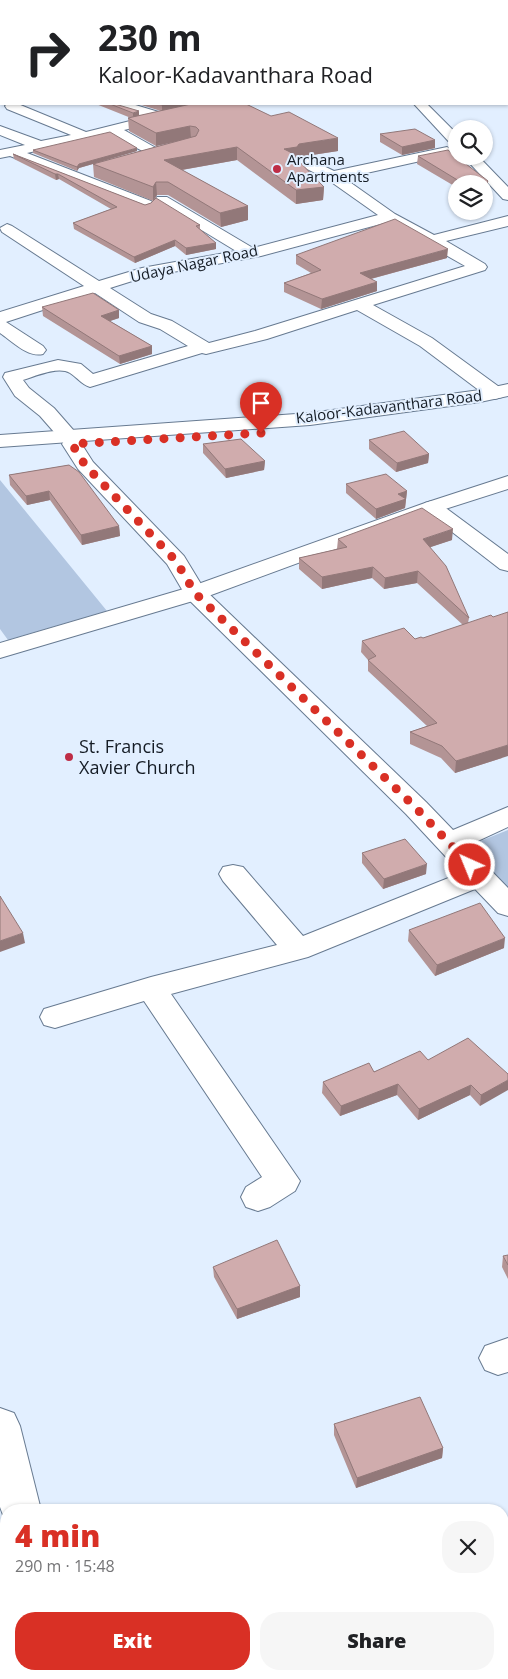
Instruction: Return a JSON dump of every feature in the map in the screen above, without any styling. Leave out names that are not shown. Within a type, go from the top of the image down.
[{"type":"street","points":[[122,105],[160,116]]},
{"type":"street","points":[[6,153],[85,136],[209,105]]},
{"type":"street","points":[[421,105],[448,141]]},
{"type":"street","points":[[12,106],[85,136]]},
{"type":"street","points":[[112,129],[154,153]]},
{"type":"street","points":[[0,130],[40,146]]},
{"type":"street","points":[[137,158],[190,144]]},
{"type":"street","points":[[332,176],[448,147]]},
{"type":"street","points":[[6,153],[146,204]]},
{"type":"street","points":[[7,230],[145,318],[166,325],[206,349],[360,306],[479,268],[390,217],[332,176],[304,162]]},
{"type":"street","points":[[479,165],[508,195]]},
{"type":"street","points":[[162,200],[251,252]]},
{"type":"street","name":"Udaya Nagar Road","points":[[0,318],[142,273],[251,252],[390,217]]},
{"type":"street","points":[[432,240],[508,221]]},
{"type":"street","points":[[360,306],[426,342],[504,395]]},
{"type":"street","points":[[0,325],[37,350]]},
{"type":"street","points":[[204,347],[90,381],[74,368],[58,365],[12,377],[22,392],[47,412],[70,440],[85,465],[176,561],[195,593],[416,808],[508,906]]},
{"type":"street","name":"Kaloor-Kadavanthara Road","points":[[0,441],[280,432],[360,423],[504,395]]},
{"type":"street","name":"Kaloor-Kadavanthara Road","points":[[0,449],[70,440]]},
{"type":"street","points":[[0,651],[195,593],[432,507],[508,482]]},
{"type":"street","points":[[432,507],[508,564]]},
{"type":"street","points":[[449,843],[508,816]]},
{"type":"street","points":[[233,874],[298,950]]},
{"type":"street","points":[[55,1017],[151,988],[298,950],[480,876]]},
{"type":"street","points":[[151,988],[283,1181],[258,1197]]},
{"type":"street","points":[[0,1426],[20,1504]]},
{"type":"shaded area","points":[[0,480],[107,611],[8,640],[0,629]]},
{"type":"shaded area","points":[[508,830],[508,895],[463,848]]},
{"type":"building","points":[[113,105],[139,111],[133,113]]},
{"type":"building","points":[[186,105],[248,105],[271,116],[289,112],[338,138],[299,144],[297,147],[284,149],[290,152],[324,187],[296,190],[237,147],[164,160],[248,206],[220,213],[168,182],[156,182],[153,187],[93,164],[196,136],[199,130],[196,127],[190,126],[156,133],[128,118]]},
{"type":"building","points":[[415,129],[435,140],[402,147],[380,134]]},
{"type":"building","points":[[110,132],[137,148],[79,164],[77,167],[33,150]]},
{"type":"building","points":[[448,150],[448,165],[467,165],[480,175],[449,175],[418,156]]},
{"type":"building","points":[[13,154],[145,205],[151,203],[156,198],[200,225],[196,226],[216,243],[186,248],[175,240],[134,257],[73,223],[117,207],[58,174]]},
{"type":"building","points":[[395,219],[448,249],[360,273],[377,282],[322,299],[284,283],[321,270],[296,255]]},
{"type":"building","points":[[93,293],[119,310],[101,316],[152,346],[119,356],[42,307]]},
{"type":"building","points":[[404,431],[429,454],[397,463],[369,440]]},
{"type":"building","points":[[241,439],[265,461],[225,469],[203,444]]},
{"type":"building","points":[[69,465],[79,472],[119,526],[81,535],[49,491],[26,496],[9,475]]},
{"type":"building","points":[[386,474],[407,491],[398,494],[406,499],[376,509],[346,484]]},
{"type":"building","points":[[422,508],[453,529],[423,539],[446,566],[469,618],[418,571],[385,578],[373,567],[322,577],[299,558],[347,547],[338,539]]},
{"type":"building","points":[[508,612],[508,745],[456,761],[442,746],[410,732],[437,723],[368,660],[376,656],[362,641],[404,628],[415,639],[423,638],[491,615],[493,617]]},
{"type":"building","points":[[405,839],[427,864],[384,879],[362,853]]},
{"type":"building","points":[[0,896],[23,933],[0,941]]},
{"type":"building","points":[[480,903],[505,938],[437,965],[409,930]]},
{"type":"building","points":[[468,1038],[508,1074],[508,1080],[481,1095],[471,1085],[419,1109],[398,1084],[341,1106],[323,1082],[369,1063],[374,1072],[420,1051],[428,1060]]},
{"type":"building","points":[[277,1240],[300,1286],[237,1309],[213,1267]]},
{"type":"building","points":[[508,1255],[508,1265],[503,1256]]},
{"type":"building","points":[[420,1397],[443,1448],[357,1478],[334,1424]]},
{"type":"place","name":"Archana Apartments","points":[[277,169]]},
{"type":"place","name":"St. Francis Xavier Church","points":[[69,757]]},
{"type":"route","points":[[261,433],[72,444],[85,465],[176,561],[195,593],[416,808],[470,865]]}]
